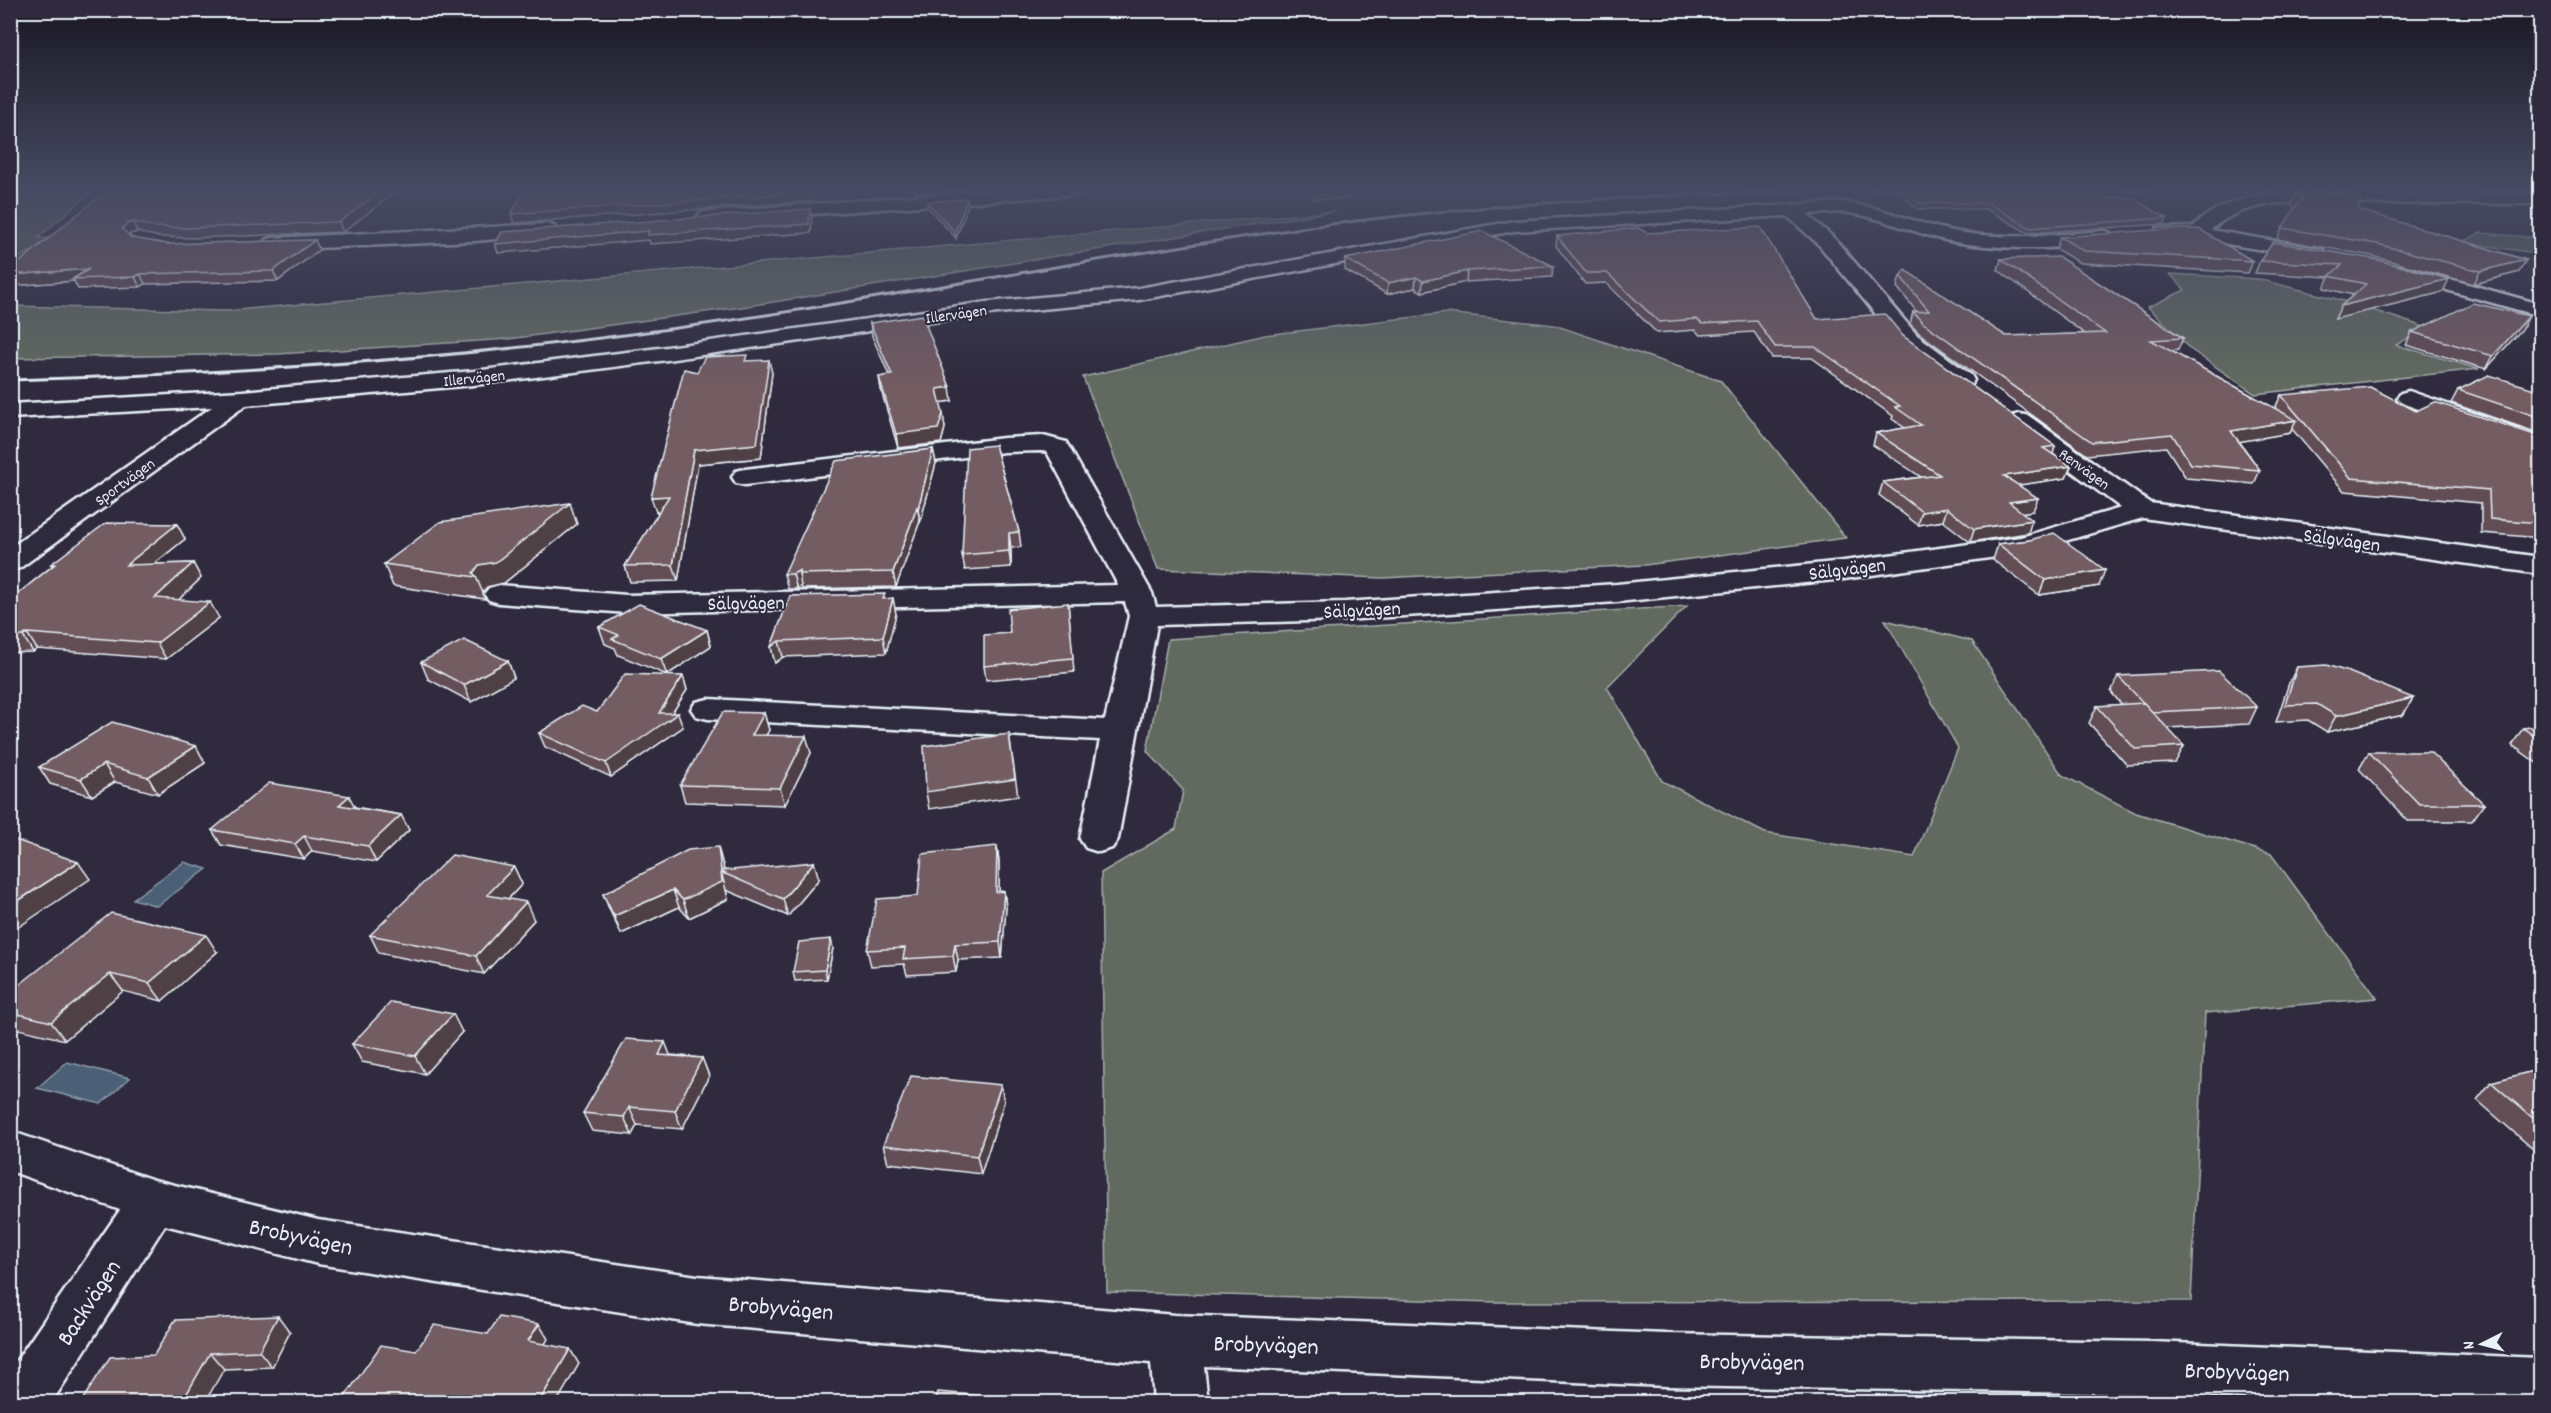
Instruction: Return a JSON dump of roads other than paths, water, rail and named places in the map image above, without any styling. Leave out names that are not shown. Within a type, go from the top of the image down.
[{"type":"street","name":"Illervägen","points":[[10,411],[237,400],[475,378],[727,346],[993,308],[1137,294],[1238,278],[1351,255]]},
{"type":"street","points":[[1838,255],[1909,340],[1984,394]]},
{"type":"street","points":[[2320,255],[2337,258]]},
{"type":"street","points":[[2382,267],[2541,310]]},
{"type":"street","points":[[2409,398],[2541,444]]},
{"type":"street","name":"Sportvägen","points":[[10,562],[237,400]]},
{"type":"street","name":"Renvägen","points":[[2002,408],[2142,510]]},
{"type":"street","points":[[745,477],[1004,445],[1043,443],[1057,447],[1140,604],[1100,839]]},
{"type":"street","name":"Sälgvägen","points":[[499,594],[627,604],[1140,604],[1345,611],[1570,596],[1844,570],[2024,545],[2142,510],[2541,566]]},
{"type":"street","points":[[708,710],[1119,732]]},
{"type":"street","name":"Brobyvägen","points":[[10,1151],[154,1201],[318,1242],[698,1300],[1175,1340],[1666,1360],[2152,1368],[2541,1384]]},
{"type":"street","name":"Backvägen","points":[[21,1402],[154,1201]]},
{"type":"street","points":[[1175,1340],[1181,1402]]},
{"type":"water","points":[[184,862],[207,869],[157,906],[133,899]]},
{"type":"water","points":[[67,1062],[130,1078],[101,1104],[37,1088]]},
{"type":"railway","points":[[10,380],[325,365],[561,343],[807,309],[1130,255]]}]
